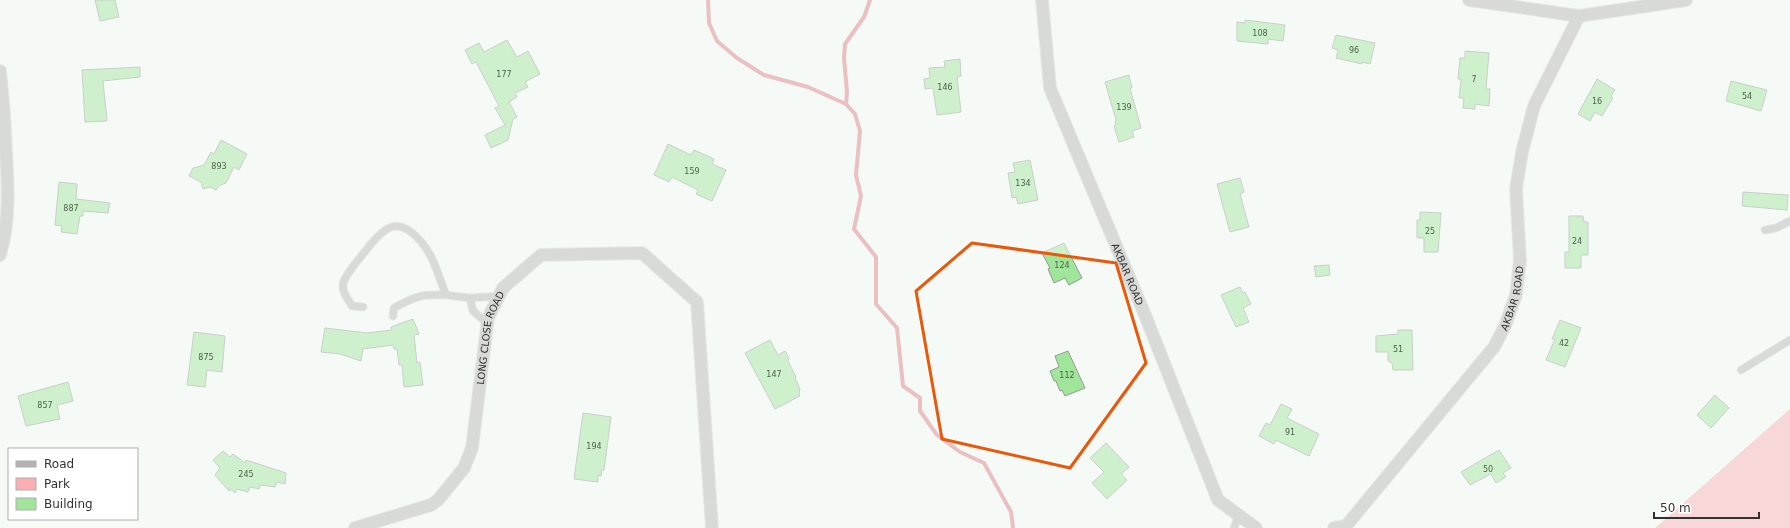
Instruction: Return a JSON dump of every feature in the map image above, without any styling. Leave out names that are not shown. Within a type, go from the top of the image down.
[{"type":"street","name":"AKBAR ROAD","points":[[1042,0],[1050,88],[1145,315],[1218,500],[1256,528]]},
{"type":"street","points":[[1468,0],[1579,16],[1686,0]]},
{"type":"street","name":"AKBAR ROAD","points":[[1334,528],[1346,526],[1494,347],[1506,326],[1516,295],[1520,260],[1516,189],[1522,152],[1534,106],[1579,16]]},
{"type":"street","points":[[0,71],[4,100],[9,188],[5,238],[0,255]]},
{"type":"street","name":"LONG CLOSE ROAD","points":[[355,528],[431,506],[438,500],[464,468],[472,448],[487,323],[503,288],[541,255],[642,253],[697,302],[712,528]]},
{"type":"lane","points":[[1765,230],[1776,228],[1790,221]]},
{"type":"lane","points":[[363,307],[352,306],[344,293],[343,282],[362,254],[379,234],[394,225],[404,226],[422,240],[429,252],[446,296]]},
{"type":"lane","points":[[393,316],[394,308],[413,297],[430,295],[470,298],[499,296]]},
{"type":"lane","points":[[470,298],[473,311],[487,323]]},
{"type":"lane","points":[[1741,370],[1790,340]]},
{"type":"lane","points":[[1234,528],[1239,516]]},
{"type":"highlighted area","points":[[972,243],[1116,263],[1146,363],[1070,468],[942,439],[916,291]]},
{"type":"green space","points":[[1790,409],[1790,528],[1655,528]]},
{"type":"building","points":[[95,0],[115,0],[119,17],[100,21]]},
{"type":"building","points":[[1245,20],[1285,25],[1283,41],[1268,39],[1268,44],[1237,41],[1237,22],[1245,23]]},
{"type":"building","points":[[1336,35],[1375,43],[1370,64],[1362,62],[1362,64],[1336,58],[1338,50],[1332,48]]},
{"type":"building","points":[[507,40],[517,57],[528,51],[540,74],[525,82],[528,87],[515,93],[517,97],[509,102],[517,117],[513,119],[508,140],[491,148],[485,135],[505,125],[495,108],[499,106],[476,62],[472,64],[465,50],[479,43],[484,52]]},
{"type":"building","points":[[1465,51],[1489,53],[1486,89],[1490,89],[1489,106],[1475,104],[1475,109],[1463,108],[1464,98],[1459,98],[1461,79],[1458,79],[1460,58],[1465,58]]},
{"type":"building","points":[[960,59],[961,76],[957,77],[961,112],[937,115],[933,88],[925,89],[924,79],[930,78],[929,68],[945,67],[944,61]]},
{"type":"building","points":[[140,67],[140,77],[103,81],[107,121],[85,122],[82,70]]},
{"type":"building","points":[[1129,75],[1132,88],[1130,88],[1141,128],[1132,131],[1134,137],[1119,142],[1114,126],[1116,125],[1116,120],[1105,82]]},
{"type":"building","points":[[1597,79],[1615,90],[1611,96],[1613,98],[1602,116],[1595,112],[1590,121],[1578,114]]},
{"type":"building","points":[[1731,81],[1767,90],[1761,111],[1726,101]]},
{"type":"building","points":[[221,140],[247,154],[239,170],[234,167],[226,183],[220,185],[216,190],[210,187],[203,189],[201,182],[189,176],[193,168],[204,165],[211,152],[214,154]]},
{"type":"building","points":[[668,144],[691,155],[694,150],[714,159],[712,164],[726,170],[712,201],[696,194],[698,190],[672,177],[669,182],[654,175]]},
{"type":"building","points":[[1030,160],[1038,200],[1018,204],[1016,197],[1012,198],[1008,173],[1015,172],[1013,163]]},
{"type":"building","points":[[1240,178],[1244,192],[1240,194],[1249,227],[1230,232],[1217,184]]},
{"type":"building","points":[[59,182],[77,184],[76,199],[110,203],[108,213],[83,211],[83,216],[80,216],[77,234],[61,232],[62,226],[55,225]]},
{"type":"building","points":[[1743,192],[1788,195],[1787,210],[1742,206]]},
{"type":"building","points":[[1420,212],[1441,213],[1438,252],[1424,252],[1424,238],[1417,238],[1417,220],[1420,220]]},
{"type":"building","points":[[1569,216],[1583,216],[1584,222],[1588,222],[1588,255],[1581,255],[1581,268],[1565,268],[1565,252],[1569,252]]},
{"type":"building","points":[[1064,243],[1082,278],[1069,285],[1065,278],[1054,283],[1048,269],[1050,268],[1042,253]]},
{"type":"building","points":[[1329,265],[1330,275],[1316,277],[1314,266]]},
{"type":"building","points":[[1240,287],[1243,293],[1245,292],[1251,304],[1243,308],[1249,322],[1236,327],[1221,295]]},
{"type":"building","points":[[413,319],[419,334],[414,335],[417,363],[420,362],[423,385],[404,387],[402,365],[399,365],[397,349],[394,349],[393,345],[363,349],[361,361],[340,354],[321,352],[325,328],[367,333],[392,330],[391,327]]},
{"type":"building","points":[[1560,320],[1581,328],[1565,367],[1546,360],[1555,339],[1552,339]]},
{"type":"building","points":[[1398,330],[1412,330],[1413,370],[1393,370],[1392,363],[1388,361],[1388,352],[1376,352],[1376,336],[1398,334]]},
{"type":"building","points":[[194,332],[225,336],[222,372],[207,370],[205,387],[187,385]]},
{"type":"building","points":[[770,340],[778,355],[785,351],[800,389],[800,396],[775,409],[745,353]]},
{"type":"building","points":[[1068,351],[1085,388],[1065,396],[1062,390],[1060,391],[1056,381],[1054,381],[1050,371],[1059,367],[1055,356]]},
{"type":"building","points":[[68,382],[73,401],[57,405],[60,419],[26,426],[18,396]]},
{"type":"building","points":[[1715,395],[1729,408],[1711,428],[1697,415]]},
{"type":"building","points":[[1281,404],[1292,409],[1287,418],[1319,434],[1309,456],[1276,440],[1274,444],[1259,436],[1266,423],[1270,425]]},
{"type":"building","points":[[583,413],[611,417],[604,470],[602,470],[601,476],[598,475],[598,482],[574,479]]},
{"type":"building","points":[[1106,443],[1129,467],[1121,474],[1127,480],[1107,499],[1092,483],[1104,472],[1090,458]]},
{"type":"building","points":[[1499,450],[1511,468],[1503,473],[1506,477],[1496,483],[1491,474],[1470,485],[1461,472]]},
{"type":"building","points":[[223,451],[230,457],[233,454],[245,463],[246,460],[286,473],[285,484],[277,482],[275,487],[260,485],[259,489],[250,487],[248,492],[237,489],[235,493],[230,489],[229,491],[215,475],[220,468],[213,460]]},
{"type":"waterway","points":[[708,0],[709,23],[717,41],[737,58],[764,75],[808,87],[846,104],[855,114],[860,131],[856,175],[861,196],[854,229],[876,257],[876,304],[897,328],[903,386],[920,398],[920,411],[937,435],[960,452],[984,463],[1011,512],[1013,528]]},
{"type":"waterway","points":[[846,104],[847,92],[844,58],[845,44],[864,17],[870,0]]}]
